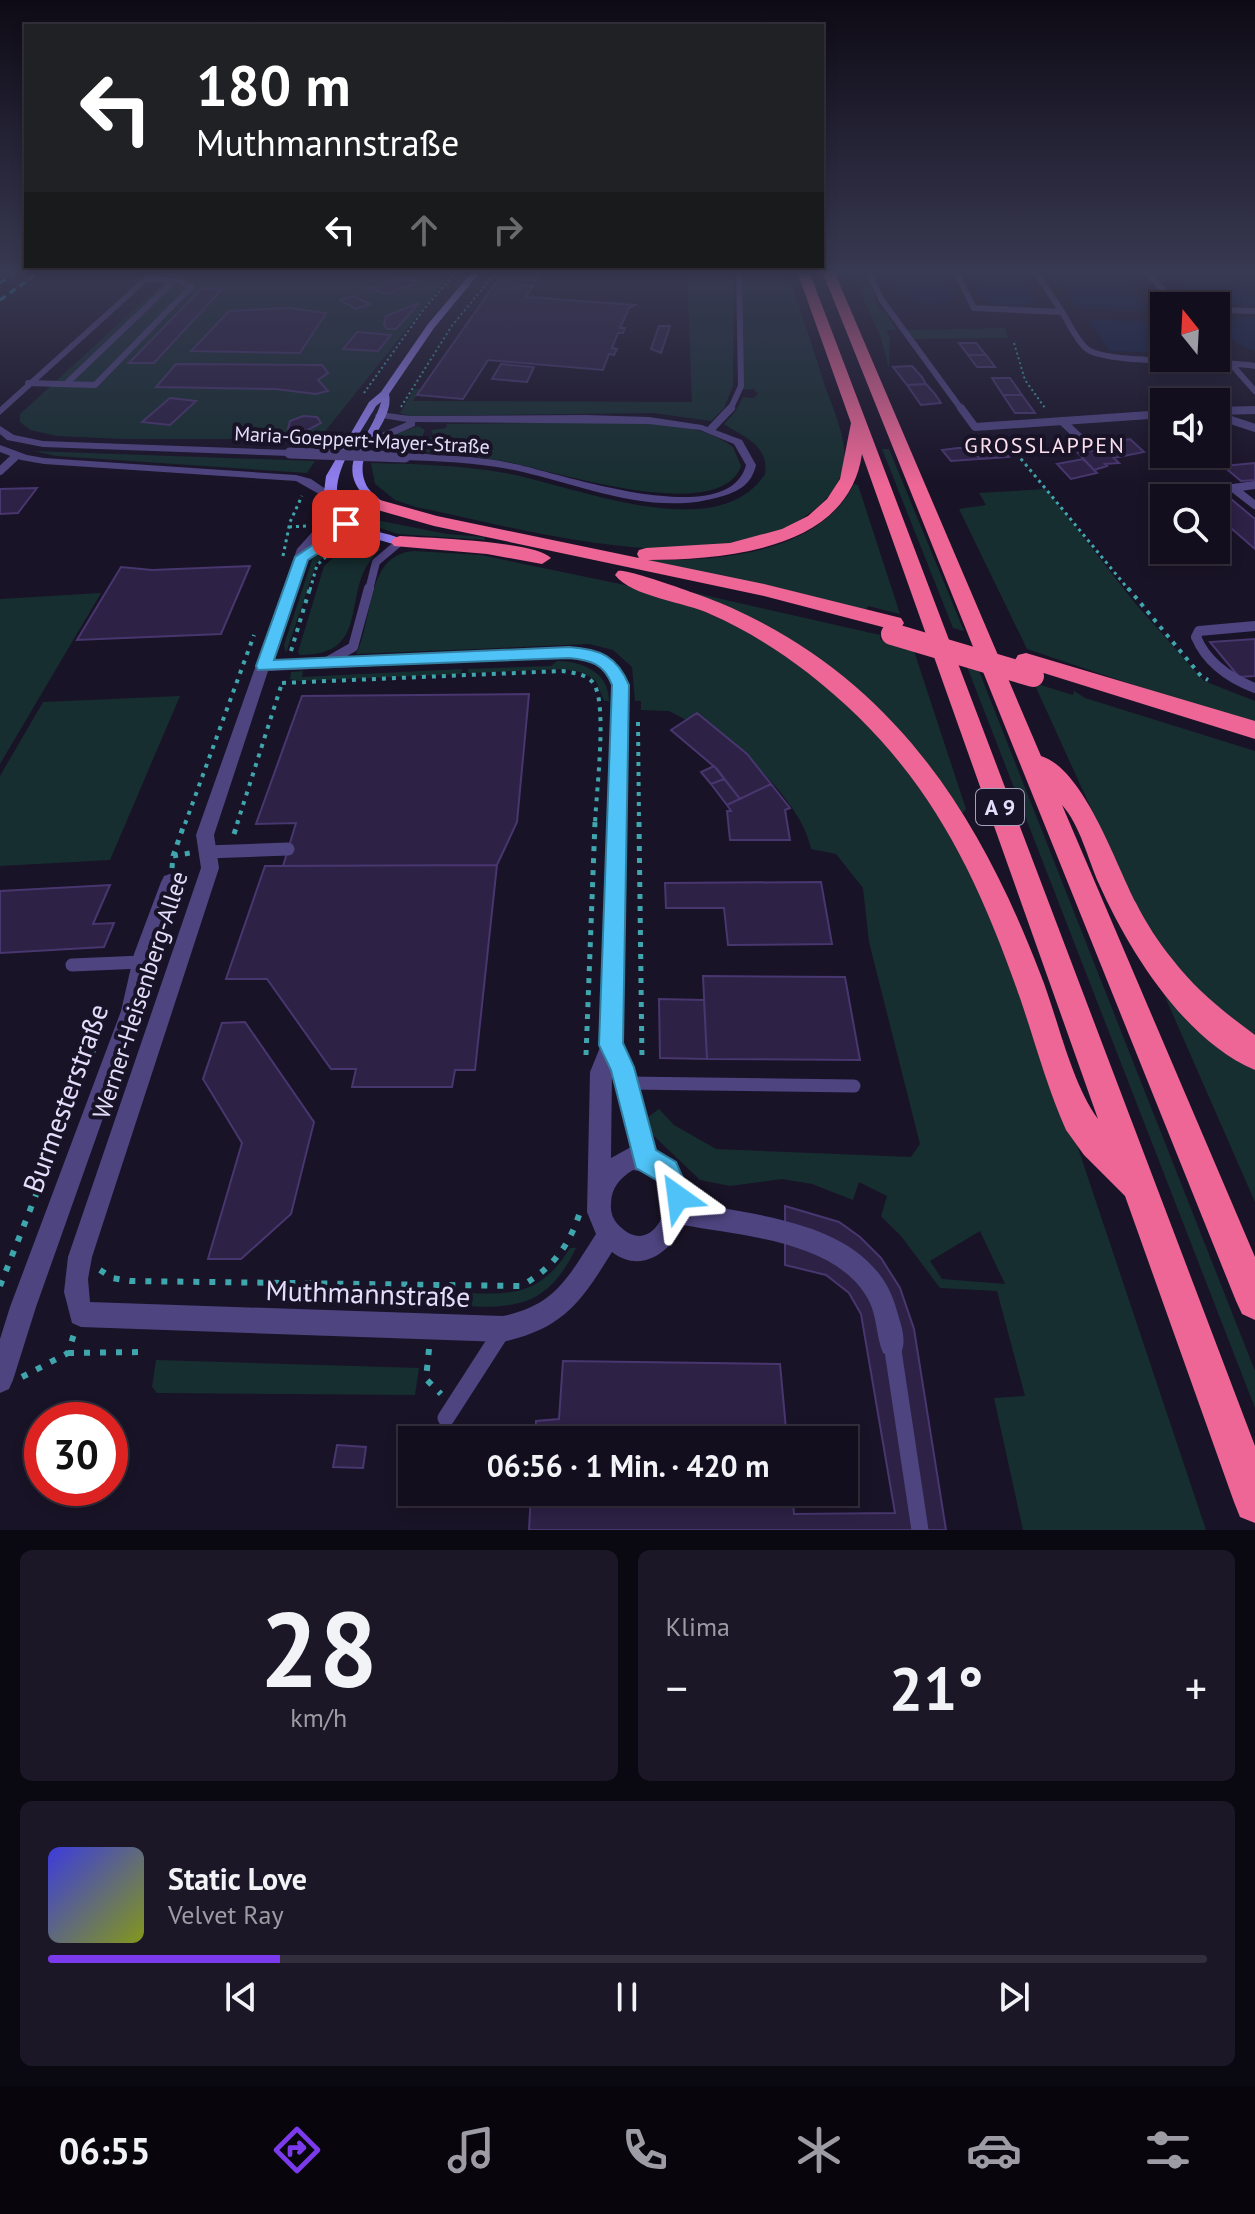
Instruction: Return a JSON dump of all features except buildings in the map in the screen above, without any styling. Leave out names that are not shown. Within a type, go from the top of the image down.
[{"type":"highway","name":"A 9","points":[[829,342],[1255,1502]]},
{"type":"highway","name":"A 9","points":[[858,342],[1255,1301]]},
{"type":"highway","points":[[584,550],[643,554],[706,553],[759,543],[800,527],[827,508],[848,480],[858,421]]},
{"type":"highway","points":[[380,505],[434,521],[584,550],[893,629],[1030,668],[1168,701],[1255,730]]},
{"type":"highway","points":[[400,542],[487,548],[785,604],[893,629]]},
{"type":"highway","points":[[625,575],[639,584],[718,609],[787,648],[863,707],[901,745],[955,816],[976,852],[1006,917],[1078,1119],[1142,1193]]},
{"type":"highway","points":[[1030,668],[1255,744]]},
{"type":"highway","points":[[1028,751],[1077,805],[1127,915],[1163,971],[1209,1020],[1255,1054]]},
{"type":"street","points":[[1,412],[74,342]]},
{"type":"street","points":[[400,542],[365,534],[346,524],[338,516],[329,485],[337,464],[372,404],[384,394],[420,342]]},
{"type":"street","points":[[380,505],[366,495],[357,479],[356,465],[386,404],[384,394]]},
{"type":"street","name":"Maria-Goeppert-Mayer-Straße","points":[[0,429],[11,438],[43,444],[405,457],[510,466],[648,498],[703,498],[738,486],[751,465],[742,445],[711,429],[644,419],[429,421],[394,420],[380,415]]},
{"type":"street","name":"Maria-Goeppert-Mayer-Straße","points":[[365,444],[396,429],[429,421]]},
{"type":"street","name":"Maria-Goeppert-Mayer-Straße","points":[[0,448],[16,456],[44,461],[311,480],[320,492],[330,496]]},
{"type":"street","name":"Werner-Heisenberg-Allee","points":[[81,1314],[73,1283],[80,1257],[210,868],[205,835],[302,557],[341,532],[346,524],[380,505]]},
{"type":"street","points":[[264,666],[569,652],[590,654],[605,660],[615,671],[621,685],[611,1045],[601,1072],[599,1198],[603,1224],[609,1235],[619,1244],[644,1249],[666,1237],[678,1212],[674,1184],[667,1172],[645,1158],[632,1158],[610,1172],[599,1198]]},
{"type":"street","name":"Burmesterstraße","points":[[7,1381],[23,1307],[131,1011],[142,962],[170,882]]},
{"type":"street","points":[[611,1045],[635,1082],[645,1158]]},
{"type":"street","points":[[678,1212],[827,1246],[860,1267],[879,1294],[892,1344]]},
{"type":"street","name":"Muthmannstraße","points":[[81,1314],[503,1329],[529,1325],[555,1311],[575,1289],[609,1235]]},
{"type":"lane","points":[[59,385],[71,383],[113,342]]},
{"type":"lane","points":[[28,383],[95,385],[137,342]]},
{"type":"lane","points":[[711,429],[734,405],[741,386],[740,342]]},
{"type":"lane","points":[[913,342],[975,427],[1150,415]]},
{"type":"lane","points":[[1083,342],[1087,349],[1111,357],[1150,358]]},
{"type":"lane","points":[[1230,361],[1255,366]]},
{"type":"lane","points":[[1230,362],[1255,391]]},
{"type":"lane","points":[[1230,412],[1255,410]]},
{"type":"lane","points":[[1230,418],[1255,428]]},
{"type":"lane","points":[[1058,421],[1082,440]]},
{"type":"lane","points":[[0,471],[16,456]]},
{"type":"lane","points":[[1255,485],[1233,488],[1255,505]]},
{"type":"lane","points":[[325,663],[353,647],[376,562],[400,542]]},
{"type":"lane","points":[[1255,626],[1207,629],[1199,631],[1196,637],[1198,645],[1228,676],[1255,688]]},
{"type":"lane","points":[[206,852],[288,849]]},
{"type":"lane","points":[[72,965],[142,962]]},
{"type":"lane","points":[[635,1082],[854,1086]]},
{"type":"lane","points":[[450,1412],[503,1329]]},
{"type":"lane","points":[[892,1344],[920,1530]]},
{"type":"path","points":[[394,420],[442,342]]},
{"type":"path","points":[[1014,343],[1025,380],[1058,421]]},
{"type":"path","points":[[994,426],[1201,676],[1210,681]]},
{"type":"path","points":[[282,559],[289,527]]},
{"type":"path","points":[[173,856],[258,625]]},
{"type":"path","points":[[282,683],[562,671],[581,674],[594,683],[600,703],[586,1057]]},
{"type":"path","points":[[620,711],[640,724],[640,1047],[635,1082]]},
{"type":"path","points":[[0,1286],[99,1037]]},
{"type":"path","points":[[68,1353],[98,1269],[112,1278],[131,1281],[521,1286],[553,1266],[572,1237],[579,1213]]},
{"type":"path","points":[[432,1326],[426,1379],[450,1412]]},
{"type":"path","points":[[7,1381],[68,1353],[142,1352]]},
{"type":"green space","points":[[98,342],[396,342],[319,439],[57,436],[30,430],[20,422],[20,414]]},
{"type":"green space","points":[[690,342],[733,342],[733,386],[724,408],[711,421],[653,413],[411,416],[400,413],[414,389],[421,389],[413,401],[692,402]]},
{"type":"green space","points":[[743,342],[811,342],[841,433],[844,462],[836,486],[807,515],[767,536],[720,546],[669,549],[616,546],[562,538],[416,507],[395,500],[375,484],[371,463],[438,465],[505,473],[642,506],[680,509],[714,507],[743,496],[765,474],[759,448],[724,424],[743,397],[753,398],[758,394],[754,389],[743,390]]},
{"type":"green space","points":[[882,342],[890,342],[889,368]]},
{"type":"green space","points":[[651,423],[703,432],[733,447],[741,466],[727,484],[701,492],[668,493],[593,482],[503,461],[377,449],[389,436],[418,426],[425,430],[422,437],[434,437],[431,430],[446,428],[447,424]]},
{"type":"green space","points":[[882,449],[889,449],[964,631],[953,628]]},
{"type":"green space","points":[[34,451],[315,461],[307,473],[56,456]]},
{"type":"green space","points":[[854,484],[858,485],[900,614],[868,606],[866,610],[651,565],[648,560],[734,555],[791,540],[816,526],[838,508]]},
{"type":"green space","points":[[1046,489],[1134,602],[1204,681],[1255,701],[1255,726],[1027,649],[959,509],[986,505],[979,493]]},
{"type":"green space","points":[[381,521],[447,534],[484,537],[485,540],[398,534],[363,522]]},
{"type":"green space","points":[[346,541],[381,549],[368,564],[360,581],[348,631],[339,644],[324,652],[300,655],[298,652],[324,566],[346,546]]},
{"type":"green space","points":[[332,543],[334,547],[316,564],[286,653],[284,645],[312,560],[320,549]]},
{"type":"green space","points":[[414,551],[481,555],[625,585],[685,603],[741,628],[780,651],[858,712],[942,808],[1021,978],[1206,1530],[1023,1530],[994,1398],[1025,1396],[997,1291],[940,1288],[901,1236],[881,1216],[887,1196],[859,1182],[853,1200],[812,1184],[782,1179],[730,1186],[700,1180],[653,1135],[645,1119],[659,1109],[674,1125],[716,1149],[911,1157],[920,1144],[869,942],[863,888],[836,854],[811,849],[795,812],[781,793],[747,757],[697,713],[686,720],[669,711],[641,710],[641,701],[635,701],[632,667],[613,650],[589,644],[356,654],[379,576],[398,555]],"holes":[[[980,1231],[1005,1284],[942,1279],[930,1261]]]},
{"type":"green space","points":[[673,588],[880,635],[880,639],[913,648],[966,809],[962,814],[848,686]]},
{"type":"green space","points":[[101,593],[0,764],[0,599]]},
{"type":"green space","points":[[557,661],[576,663],[592,670],[604,683],[609,701],[604,701],[596,681],[584,673],[564,669],[468,673],[468,669],[551,666]]},
{"type":"green space","points":[[966,664],[977,666],[1255,1371],[1255,1408]]},
{"type":"green space","points":[[462,669],[461,674],[290,679],[291,672],[303,671],[302,677]]},
{"type":"green space","points":[[1034,683],[1073,695],[1074,691],[1085,698],[1255,751],[1255,1042],[1173,966],[1135,905]]},
{"type":"green space","points":[[180,696],[110,860],[0,866],[0,776],[43,702]]},
{"type":"green space","points":[[1156,976],[1255,1066],[1255,1202]]},
{"type":"green space","points":[[570,1248],[576,1248],[564,1269],[537,1296],[522,1302],[488,1307],[444,1306],[447,1292],[502,1293],[531,1286],[545,1278]]},
{"type":"green space","points":[[156,1360],[419,1368],[415,1395],[157,1393],[152,1387]]},
{"type":"water","points":[[1104,342],[1150,342],[1150,352],[1110,351]]},
{"type":"water","points":[[1236,342],[1255,342],[1255,351]]},
{"type":"district","name":"GROSSLAPPEN","points":[[1045,445]]},
{"type":"route","points":[[346,524],[341,532],[302,557],[264,666],[569,652],[590,654],[605,660],[615,671],[621,685],[611,1045],[622,1067],[645,1158],[667,1172],[678,1197]]}]
